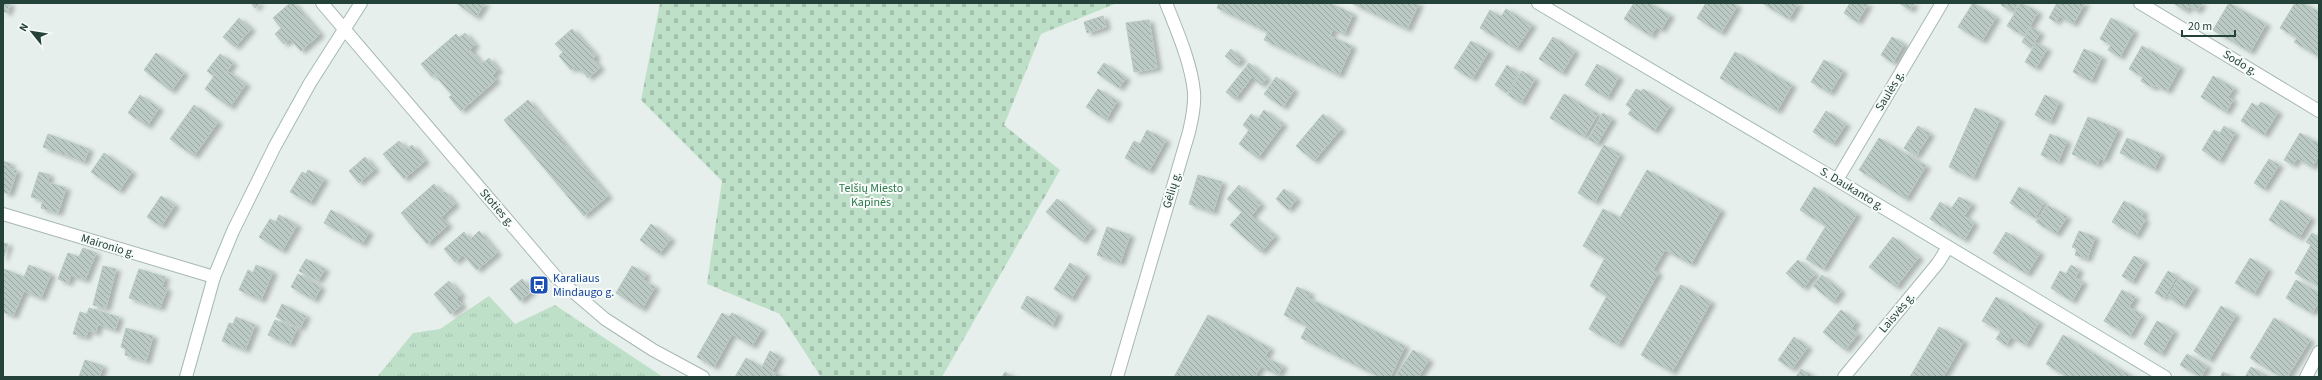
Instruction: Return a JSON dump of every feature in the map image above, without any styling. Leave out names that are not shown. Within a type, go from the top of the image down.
[{"type":"street","name":"Stoties g.","points":[[322,3],[556,276],[605,319],[653,350],[703,377]]},
{"type":"street","points":[[186,377],[214,277],[233,231],[275,146],[310,83],[361,3]]},
{"type":"street","name":"Gėlių g.","points":[[1117,377],[1190,132],[1194,109],[1194,92],[1184,52],[1166,3]]},
{"type":"street","name":"S. Daukanto g.","points":[[1538,3],[2165,377]]},
{"type":"street","name":"Saulės g.","points":[[1837,180],[1942,3]]},
{"type":"street","name":"Sodo g.","points":[[2140,3],[2319,111]]},
{"type":"street","name":"Maironio g.","points":[[3,214],[214,277]]},
{"type":"street","name":"Laisvės g.","points":[[1844,377],[1938,263],[1948,247]]},
{"type":"street","points":[[2306,377],[2319,352]]},
{"type":"green space","name":"Telšių Miesto Kapinės","points":[[660,3],[1117,3],[1041,34],[1004,125],[1060,170],[942,377],[821,377],[780,314],[707,284],[722,181],[641,100]]},
{"type":"green space","points":[[489,296],[515,324],[555,305],[663,377],[377,377],[413,333],[440,329]]},
{"type":"building","points":[[3,3],[10,3],[7,13],[3,11]]},
{"type":"building","points":[[251,3],[260,3],[255,8]]},
{"type":"building","points":[[290,3],[293,3],[320,34],[301,51],[290,39],[284,44],[275,34],[281,28],[273,18]]},
{"type":"building","points":[[456,3],[485,3],[476,17]]},
{"type":"building","points":[[1219,3],[1329,3],[1353,14],[1344,34],[1333,29],[1330,36],[1352,46],[1339,75],[1264,40],[1268,32],[1217,8]]},
{"type":"building","points":[[1351,3],[1419,3],[1407,29]]},
{"type":"building","points":[[1634,3],[1649,3],[1670,15],[1661,30],[1656,27],[1651,36],[1624,19]]},
{"type":"building","points":[[1706,3],[1732,3],[1737,6],[1721,33],[1697,18]]},
{"type":"building","points":[[1762,3],[1798,3],[1789,19]]},
{"type":"building","points":[[1850,3],[1868,4],[1857,22],[1844,13]]},
{"type":"building","points":[[1899,3],[1914,3],[1910,10]]},
{"type":"building","points":[[1973,3],[1996,17],[1982,41],[1958,27]]},
{"type":"building","points":[[2002,3],[2019,3],[2013,12],[2001,5]]},
{"type":"building","points":[[2021,3],[2038,12],[2024,36],[2007,26]]},
{"type":"building","points":[[2057,3],[2085,3],[2073,24],[2059,16],[2056,22],[2049,18]]},
{"type":"building","points":[[2173,3],[2202,3],[2197,11],[2189,6],[2186,11]]},
{"type":"building","points":[[2229,3],[2266,24],[2250,52],[2213,30]]},
{"type":"building","points":[[2295,3],[2303,3],[2319,12],[2319,49],[2316,55],[2294,42],[2297,38],[2280,28]]},
{"type":"building","points":[[1506,9],[1532,25],[1516,49],[1480,28],[1490,10],[1501,17]]},
{"type":"building","points":[[1103,16],[1106,27],[1087,33],[1084,22]]},
{"type":"building","points":[[239,18],[251,29],[235,47],[223,37]]},
{"type":"building","points":[[2111,18],[2134,31],[2120,57],[2108,50],[2111,45],[2100,39]]},
{"type":"building","points":[[1149,20],[1157,68],[1134,72],[1126,23]]},
{"type":"building","points":[[2031,27],[2040,33],[2031,48],[2022,42]]},
{"type":"building","points":[[572,29],[596,56],[593,59],[600,68],[588,78],[581,69],[579,71],[575,67],[571,70],[559,56],[563,52],[555,44]]},
{"type":"building","points":[[465,33],[475,45],[470,50],[482,64],[489,58],[498,70],[492,75],[496,80],[461,111],[449,97],[452,95],[434,74],[432,77],[421,64],[456,34],[459,38]]},
{"type":"building","points":[[1553,37],[1575,51],[1562,73],[1539,59]]},
{"type":"building","points":[[1892,37],[1904,44],[1893,63],[1881,55]]},
{"type":"building","points":[[1471,41],[1489,51],[1472,79],[1454,68]]},
{"type":"building","points":[[2036,43],[2047,49],[2036,68],[2025,62]]},
{"type":"building","points":[[2142,46],[2180,67],[2167,91],[2155,85],[2153,88],[2141,81],[2143,77],[2129,69]]},
{"type":"building","points":[[1231,49],[1242,59],[1236,65],[1225,56]]},
{"type":"building","points":[[2084,49],[2102,57],[2091,81],[2073,72]]},
{"type":"building","points":[[1735,52],[1792,85],[1777,111],[1720,78]]},
{"type":"building","points":[[156,53],[184,73],[171,91],[144,70]]},
{"type":"building","points":[[220,54],[233,63],[227,71],[246,84],[230,107],[205,89],[214,76],[207,71]]},
{"type":"building","points":[[1824,60],[1843,71],[1830,93],[1811,82]]},
{"type":"building","points":[[1104,63],[1126,78],[1119,88],[1097,73]]},
{"type":"building","points":[[1249,63],[1267,78],[1261,85],[1252,77],[1235,99],[1226,92]]},
{"type":"building","points":[[1597,64],[1619,77],[1607,98],[1585,85]]},
{"type":"building","points":[[1507,65],[1519,73],[1507,93],[1495,85]]},
{"type":"building","points":[[1522,71],[1535,79],[1521,103],[1508,95]]},
{"type":"building","points":[[2213,76],[2234,88],[2228,97],[2233,100],[2226,112],[2201,97]]},
{"type":"building","points":[[1276,77],[1294,90],[1283,107],[1264,94]]},
{"type":"building","points":[[1098,89],[1117,101],[1106,120],[1086,107]]},
{"type":"building","points":[[1636,89],[1642,92],[1643,89],[1670,106],[1654,131],[1628,114],[1632,109],[1626,105]]},
{"type":"building","points":[[1564,94],[1598,114],[1584,137],[1550,118]]},
{"type":"building","points":[[140,95],[159,108],[147,126],[128,113]]},
{"type":"building","points":[[2045,95],[2059,102],[2050,122],[2035,115]]},
{"type":"building","points":[[528,100],[608,196],[584,216],[504,120]]},
{"type":"building","points":[[2261,102],[2278,112],[2264,135],[2241,121],[2252,103],[2258,107]]},
{"type":"building","points":[[194,105],[218,122],[194,156],[170,139]]},
{"type":"building","points":[[1975,108],[2000,119],[1973,178],[1949,167]]},
{"type":"building","points":[[1264,110],[1283,124],[1258,158],[1239,144],[1249,130],[1243,125],[1251,114],[1258,119]]},
{"type":"building","points":[[1826,111],[1846,124],[1833,144],[1813,132]]},
{"type":"building","points":[[1603,113],[1612,119],[1597,144],[1588,139]]},
{"type":"building","points":[[1323,114],[1341,129],[1314,161],[1296,146]]},
{"type":"building","points":[[2088,117],[2118,129],[2104,160],[2100,158],[2097,165],[2072,154]]},
{"type":"building","points":[[1918,126],[1930,134],[1916,156],[1904,148]]},
{"type":"building","points":[[2224,126],[2235,133],[2219,161],[2202,150],[2214,130],[2220,133]]},
{"type":"building","points":[[1147,130],[1166,140],[1149,171],[1125,158],[1134,141],[1140,144]]},
{"type":"building","points":[[2300,133],[2319,144],[2319,155],[2312,167],[2297,158],[2293,165],[2284,160]]},
{"type":"building","points":[[48,134],[89,149],[84,162],[43,147]]},
{"type":"building","points":[[2050,134],[2067,141],[2058,162],[2041,155]]},
{"type":"building","points":[[1879,138],[1926,166],[1906,199],[1859,170]]},
{"type":"building","points":[[2127,138],[2161,154],[2154,169],[2120,153]]},
{"type":"building","points":[[399,141],[407,149],[412,145],[425,161],[404,179],[383,154]]},
{"type":"building","points":[[1604,145],[1620,154],[1595,202],[1578,193]]},
{"type":"building","points":[[104,153],[132,172],[119,191],[91,172]]},
{"type":"building","points":[[365,157],[375,169],[359,183],[349,171]]},
{"type":"building","points":[[2269,159],[2279,165],[2264,189],[2254,183]]},
{"type":"building","points":[[3,161],[11,164],[9,168],[17,171],[9,194],[3,192]]},
{"type":"building","points":[[308,170],[324,179],[310,203],[290,192],[302,172],[306,174]]},
{"type":"building","points":[[1647,170],[1721,210],[1691,264],[1665,250],[1653,270],[1658,273],[1618,345],[1589,329],[1607,296],[1590,286],[1605,258],[1583,246],[1603,209],[1620,218]]},
{"type":"building","points":[[39,172],[50,175],[47,182],[66,188],[58,213],[41,208],[43,200],[31,197]]},
{"type":"building","points":[[1198,175],[1222,182],[1213,212],[1189,204]]},
{"type":"building","points":[[434,184],[442,193],[445,192],[455,204],[441,217],[448,225],[427,244],[401,213]]},
{"type":"building","points":[[1239,185],[1261,204],[1251,216],[1275,236],[1261,252],[1230,225],[1242,212],[1227,199]]},
{"type":"building","points":[[1814,187],[1857,214],[1823,269],[1806,259],[1826,226],[1800,210]]},
{"type":"building","points":[[2019,187],[2044,202],[2035,218],[2010,203]]},
{"type":"building","points":[[1284,189],[1297,199],[1288,210],[1276,199]]},
{"type":"building","points":[[161,196],[175,205],[161,226],[147,217]]},
{"type":"building","points":[[1959,197],[1972,204],[1964,216],[1974,223],[1964,240],[1930,219],[1940,202],[1951,209]]},
{"type":"building","points":[[1057,199],[1092,228],[1082,241],[1046,212]]},
{"type":"building","points":[[2281,200],[2311,218],[2299,238],[2269,220]]},
{"type":"building","points":[[2124,201],[2144,212],[2141,217],[2145,220],[2136,236],[2112,222]]},
{"type":"building","points":[[2047,205],[2067,217],[2056,234],[2036,222]]},
{"type":"building","points":[[331,210],[369,232],[362,244],[324,223]]},
{"type":"building","points":[[279,215],[297,225],[282,251],[259,237],[270,219],[276,222]]},
{"type":"building","points":[[651,224],[671,239],[659,254],[640,240]]},
{"type":"building","points":[[1107,227],[1130,235],[1120,263],[1097,255]]},
{"type":"building","points":[[479,231],[497,253],[477,270],[463,255],[455,262],[444,249],[464,232],[470,240]]},
{"type":"building","points":[[2079,231],[2095,237],[2087,259],[2075,255],[2077,249],[2072,247]]},
{"type":"building","points":[[2006,232],[2040,253],[2027,274],[1993,253]]},
{"type":"building","points":[[2312,233],[2319,237],[2319,287],[2295,273],[2311,245],[2306,242]]},
{"type":"building","points":[[1893,237],[1919,257],[1896,287],[1869,267]]},
{"type":"building","points":[[3,243],[8,244],[3,259]]},
{"type":"building","points":[[83,248],[96,253],[85,280],[71,275],[68,283],[58,279],[68,253],[79,257]]},
{"type":"building","points":[[2134,256],[2144,261],[2132,282],[2122,276]]},
{"type":"building","points":[[2250,258],[2268,269],[2254,294],[2235,283]]},
{"type":"building","points":[[306,259],[325,269],[318,281],[299,271]]},
{"type":"building","points":[[1798,260],[1815,274],[1803,288],[1786,273]]},
{"type":"building","points":[[1070,263],[1086,274],[1071,299],[1054,289]]},
{"type":"building","points":[[29,265],[51,274],[41,298],[24,291],[13,316],[3,312],[4,269],[24,277]]},
{"type":"building","points":[[256,265],[273,272],[261,300],[239,290],[248,270],[253,273]]},
{"type":"building","points":[[2071,265],[2079,270],[2075,278],[2083,282],[2072,301],[2051,288],[2060,271],[2066,274]]},
{"type":"building","points":[[103,266],[116,269],[106,308],[93,305]]},
{"type":"building","points":[[632,266],[646,274],[643,280],[655,287],[642,309],[616,293]]},
{"type":"building","points":[[139,269],[165,277],[162,287],[167,289],[160,308],[129,298]]},
{"type":"building","points":[[2168,271],[2177,276],[2164,298],[2155,293]]},
{"type":"building","points":[[298,274],[321,287],[314,300],[291,287]]},
{"type":"building","points":[[1822,275],[1841,291],[1833,302],[1813,286]]},
{"type":"building","points":[[2179,278],[2195,287],[2183,306],[2168,297]]},
{"type":"building","points":[[522,279],[532,291],[520,301],[510,289]]},
{"type":"building","points":[[2296,280],[2319,293],[2319,302],[2312,313],[2286,298]]},
{"type":"building","points":[[449,281],[461,295],[457,299],[462,305],[451,314],[434,294]]},
{"type":"building","points":[[1681,285],[1711,302],[1672,372],[1641,355]]},
{"type":"building","points":[[1297,287],[1310,293],[1308,298],[1405,346],[1390,377],[1380,377],[1301,338],[1307,326],[1284,315]]},
{"type":"building","points":[[2122,290],[2135,297],[2129,307],[2142,315],[2130,336],[2104,321]]},
{"type":"building","points":[[1027,296],[1058,313],[1052,326],[1021,308]]},
{"type":"building","points":[[1996,297],[2039,322],[2026,345],[2011,337],[2006,345],[1996,339],[2001,331],[1982,321]]},
{"type":"building","points":[[282,304],[306,316],[300,328],[276,317]]},
{"type":"building","points":[[2221,306],[2236,315],[2209,360],[2194,351]]},
{"type":"building","points":[[89,308],[119,317],[115,330],[98,324],[96,333],[88,330],[86,337],[73,334],[80,312],[87,314]]},
{"type":"building","points":[[1841,310],[1856,322],[1851,329],[1858,334],[1845,350],[1823,332]]},
{"type":"building","points":[[722,313],[729,317],[732,313],[762,329],[752,346],[732,334],[714,367],[697,357]]},
{"type":"building","points":[[1208,315],[1270,348],[1265,357],[1283,366],[1278,375],[1261,366],[1255,377],[1174,377]]},
{"type":"building","points":[[236,317],[255,325],[245,350],[222,341],[229,323],[233,324]]},
{"type":"building","points":[[2274,318],[2310,340],[2287,377],[2281,377],[2250,358]]},
{"type":"building","points":[[275,320],[297,329],[290,344],[268,335]]},
{"type":"building","points":[[2157,321],[2174,331],[2161,354],[2144,344]]},
{"type":"building","points":[[1939,327],[1964,341],[1943,377],[1910,377]]},
{"type":"building","points":[[126,328],[153,336],[146,361],[125,355],[126,349],[121,347]]},
{"type":"building","points":[[2063,335],[2131,377],[2067,377],[2046,364]]},
{"type":"building","points":[[1794,337],[1808,347],[1792,369],[1778,360]]},
{"type":"building","points":[[1413,350],[1429,360],[1418,377],[1395,377]]},
{"type":"building","points":[[770,351],[780,357],[772,371],[782,377],[735,377],[746,358],[762,367]]},
{"type":"building","points":[[2187,354],[2207,366],[2201,377],[2180,365]]},
{"type":"building","points":[[85,360],[103,366],[99,377],[79,377]]},
{"type":"building","points":[[2251,367],[2269,377],[2245,377]]},
{"type":"building","points":[[1801,369],[1814,377],[1796,377]]},
{"type":"building","points":[[1005,372],[1013,377],[1002,377]]},
{"type":"building","points":[[2223,372],[2232,377],[2220,377]]},
{"type":"place","name":"Karaliaus Mindaugo g.","points":[[539,285]]}]
